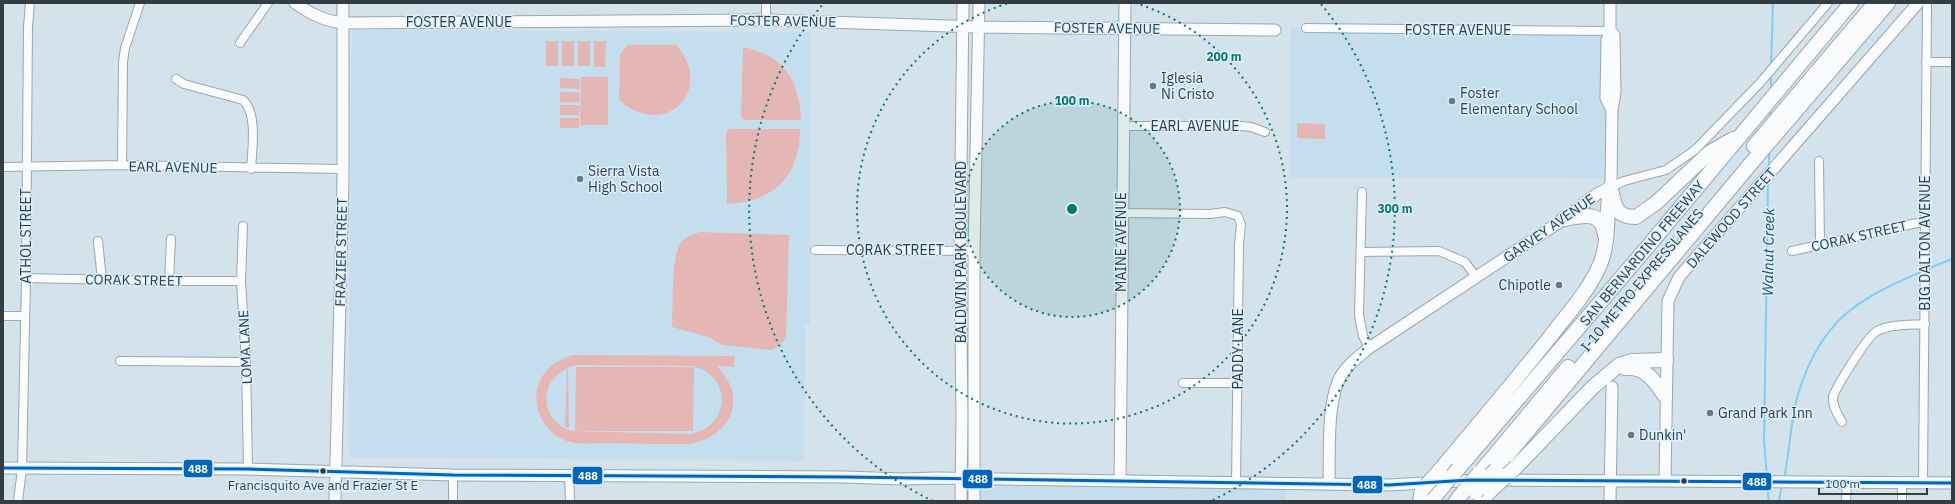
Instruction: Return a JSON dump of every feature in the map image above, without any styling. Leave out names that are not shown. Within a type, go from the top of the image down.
[{"type":"highway","name":"SAN BERNARDINO FREEWAY","points":[[1435,494],[1713,169],[1742,133],[1759,119],[1851,3]]},
{"type":"highway","points":[[1784,89],[1862,3]]},
{"type":"highway","name":"I-10 METRO EXPRESSLANES","points":[[1489,469],[1759,140],[1875,3]]},
{"type":"highway","name":"SAN BERNARDINO FREEWAY","points":[[1473,496],[1489,469],[1758,155],[1784,127],[1888,3]]},
{"type":"highway","points":[[1713,169],[1730,160],[1759,119]]},
{"type":"highway","points":[[1610,187],[1616,210],[1624,216],[1636,217],[1650,208],[1709,153],[1742,133]]},
{"type":"highway","points":[[1435,494],[1440,470],[1503,397],[1577,302],[1595,275],[1604,254],[1606,243],[1610,187]]},
{"type":"highway","points":[[1564,219],[1586,215],[1594,216],[1603,227],[1606,243]]},
{"type":"highway","points":[[1473,496],[1516,466],[1571,409],[1619,365],[1632,361],[1666,360]]},
{"type":"highway","points":[[1613,370],[1629,368],[1646,372],[1665,396]]},
{"type":"street","name":"ATHOL STREET","points":[[18,501],[22,469],[24,316],[26,278],[28,27],[30,3]]},
{"type":"street","points":[[122,165],[123,62],[125,48],[140,3]]},
{"type":"street","points":[[240,43],[268,3]]},
{"type":"street","name":"FOSTER AVENUE","points":[[295,3],[309,13],[328,21],[343,23],[766,20],[979,27],[1275,30]]},
{"type":"street","name":"FRAZIER STREET","points":[[335,501],[342,169],[343,3]]},
{"type":"street","points":[[766,3],[766,20]]},
{"type":"street","name":"BALDWIN PARK BOULEVARD","points":[[961,501],[960,250],[963,3]]},
{"type":"street","name":"BALDWIN PARK BOULEVARD","points":[[974,501],[974,251],[979,3]]},
{"type":"street","name":"MAINE AVENUE","points":[[1120,481],[1121,213],[1125,3]]},
{"type":"street","points":[[1610,3],[1610,31],[1614,35],[1615,92],[1612,110],[1610,187]]},
{"type":"street","name":"GARVEY AVENUE","points":[[1329,484],[1334,390],[1349,365],[1369,348],[1564,219],[1597,194],[1610,187],[1639,177],[1655,174],[1679,162],[1695,150],[1760,83],[1828,3]]},
{"type":"street","name":"DALEWOOD STREET","points":[[1665,481],[1665,396],[1668,301],[1679,277],[1918,3]]},
{"type":"street","name":"BIG DALTON AVENUE","points":[[1923,483],[1927,3]]},
{"type":"street","name":"FOSTER AVENUE","points":[[1306,28],[1610,31]]},
{"type":"street","points":[[1926,62],[1952,62]]},
{"type":"street","points":[[176,78],[184,84],[243,100],[248,105],[251,112],[252,124],[251,169]]},
{"type":"street","name":"EARL AVENUE","points":[[1123,126],[1241,126],[1251,127],[1265,132]]},
{"type":"street","points":[[1820,161],[1820,244]]},
{"type":"street","name":"EARL AVENUE","points":[[3,167],[122,165],[251,169],[342,169]]},
{"type":"street","points":[[1362,192],[1360,315],[1363,336],[1369,348]]},
{"type":"street","name":"PADDY LANE","points":[[1121,213],[1210,214],[1225,212],[1238,216],[1241,225],[1239,244],[1236,483]]},
{"type":"street","name":"CORAK STREET","points":[[1792,251],[1926,221]]},
{"type":"street","name":"LOMA LANE","points":[[244,226],[241,281],[246,362],[248,469]]},
{"type":"street","points":[[169,281],[171,239]]},
{"type":"street","points":[[98,241],[102,280]]},
{"type":"street","name":"CORAK STREET","points":[[815,250],[974,251]]},
{"type":"street","points":[[1361,252],[1439,251],[1465,262],[1476,277]]},
{"type":"street","name":"CORAK STREET","points":[[26,278],[241,281]]},
{"type":"street","points":[[3,316],[24,316]]},
{"type":"street","points":[[1842,422],[1834,408],[1833,397],[1862,344],[1875,332],[1889,327],[1925,324]]},
{"type":"street","points":[[120,361],[246,362]]},
{"type":"street","points":[[1183,383],[1238,384]]},
{"type":"street","points":[[1610,501],[1612,387]]},
{"type":"street","points":[[3,468],[248,469],[453,475],[962,479],[1329,484],[1389,484],[1469,480],[1952,483]]},
{"type":"street","points":[[453,475],[453,501]]},
{"type":"street","points":[[569,475],[570,501]]},
{"type":"street","points":[[1846,501],[1847,483]]},
{"type":"street","points":[[1902,483],[1902,501]]},
{"type":"shaded area","name":"Foster Elementary School","points":[[1291,26],[1306,28],[1610,31],[1610,178],[1289,177]]},
{"type":"shaded area","name":"Sierra Vista High School","points":[[352,30],[811,32],[810,325],[805,325],[804,461],[351,457],[348,450]]},
{"type":"shaded area","points":[[546,41],[558,41],[558,66],[546,66]]},
{"type":"shaded area","points":[[562,41],[574,41],[574,66],[562,66]]},
{"type":"shaded area","points":[[578,41],[590,41],[590,66],[578,66]]},
{"type":"shaded area","points":[[594,41],[606,41],[605,67],[594,67]]},
{"type":"shaded area","points":[[628,45],[676,45],[687,62],[690,78],[688,93],[680,104],[668,112],[653,115],[636,111],[619,100],[620,54]]},
{"type":"shaded area","points":[[743,47],[769,56],[779,63],[787,72],[793,81],[797,93],[801,120],[744,120],[741,118]]},
{"type":"shaded area","points":[[581,77],[608,77],[608,125],[580,125]]},
{"type":"shaded area","points":[[560,78],[580,79],[580,89],[560,88]]},
{"type":"shaded area","points":[[560,92],[580,92],[579,102],[560,102]]},
{"type":"shaded area","points":[[560,105],[580,105],[579,115],[560,115]]},
{"type":"shaded area","points":[[560,118],[579,118],[579,128],[560,128]]},
{"type":"shaded area","points":[[1297,123],[1325,124],[1325,139],[1297,138]]},
{"type":"shaded area","points":[[729,129],[800,129],[799,146],[795,160],[789,173],[771,192],[744,202],[727,204],[726,132]]},
{"type":"shaded area","points":[[700,232],[789,235],[786,338],[776,348],[772,350],[722,345],[708,337],[672,327],[674,272],[677,251],[684,239]]},
{"type":"shaded area","points":[[572,355],[735,356],[734,367],[718,366],[732,390],[732,410],[729,419],[717,433],[700,442],[690,444],[586,444],[567,441],[550,431],[539,412],[536,397],[539,384],[545,373],[554,364],[565,357]],"holes":[[[577,365],[692,366],[705,371],[715,379],[720,390],[722,401],[719,412],[713,422],[704,429],[690,434],[571,431],[559,424],[551,416],[547,406],[547,396],[550,386],[556,377],[565,370]]]},
{"type":"shaded area","points":[[576,367],[694,367],[693,431],[575,431]]},
{"type":"shaded area","points":[[567,370],[569,427],[565,427]]},
{"type":"shaded area","points":[[962,479],[1286,483],[1286,501],[961,501]]},
{"type":"waterway","name":"Walnut Creek","points":[[1771,66],[1773,3]]},
{"type":"waterway","name":"Walnut Creek","points":[[1771,74],[1771,90]]},
{"type":"waterway","name":"Walnut Creek","points":[[1770,108],[1770,118]]},
{"type":"waterway","name":"Walnut Creek","points":[[1769,150],[1769,168]]},
{"type":"waterway","name":"Walnut Creek","points":[[1767,478],[1764,441],[1768,182]]},
{"type":"waterway","name":"Walnut Creek","points":[[1927,269],[1952,259]]},
{"type":"waterway","name":"Walnut Creek","points":[[1784,479],[1793,415],[1798,393],[1808,367],[1821,343],[1838,321],[1848,312],[1884,289],[1923,271]]},
{"type":"waterway","name":"Walnut Creek","points":[[1779,501],[1782,485]]},
{"type":"waterway","name":"Walnut Creek","points":[[1767,486],[1769,501]]},
{"type":"transit line","name":"488","points":[[3,468],[248,469],[453,475],[845,477],[1389,485],[1469,480],[1952,483]]},
{"type":"place","name":"Iglesia Ni Cristo","points":[[1153,86]]},
{"type":"place","name":"Foster Elementary School","points":[[1452,101]]},
{"type":"place","name":"Sierra Vista High School","points":[[580,179]]},
{"type":"place","name":"Chipotle","points":[[1559,285]]},
{"type":"place","name":"Grand Park Inn","points":[[1710,413]]},
{"type":"place","name":"Dunkin'","points":[[1631,435]]},
{"type":"place","name":"Francisquito Ave and Frazier St E","points":[[323,471]]}]
